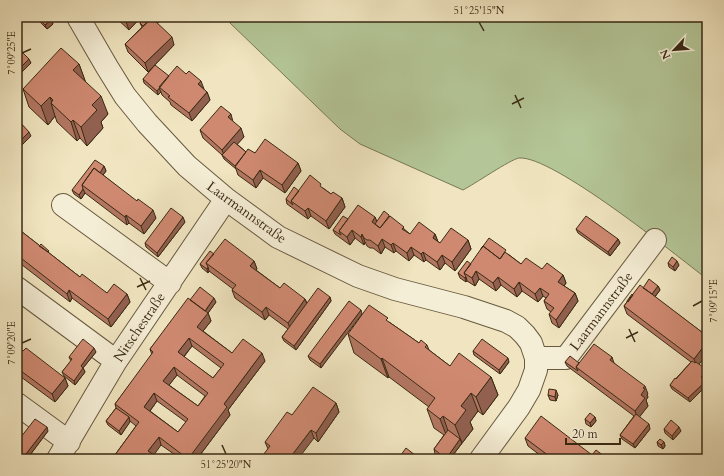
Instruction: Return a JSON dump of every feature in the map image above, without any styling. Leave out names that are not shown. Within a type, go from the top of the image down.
[{"type":"street","name":"Laarmannstraße","points":[[78,17],[125,96],[147,123],[187,166],[226,199],[278,237],[358,276],[395,289],[464,307],[506,321],[518,327],[531,343],[536,358],[536,370],[529,390],[519,407],[481,459]]},
{"type":"street","name":"Nitschestraße","points":[[64,450],[116,361],[226,199]]},
{"type":"street","points":[[64,205],[170,283]]},
{"type":"street","name":"Laarmannstraße","points":[[536,358],[566,358],[655,240]]},
{"type":"street","points":[[17,288],[116,361]]},
{"type":"street","points":[[17,404],[64,450]]},
{"type":"green space","points":[[226,17],[707,17],[707,279],[614,208],[558,172],[535,161],[519,158],[515,159],[463,190],[360,144],[340,129],[230,23]]},
{"type":"building","points":[[38,17],[49,17],[51,20],[45,25]]},
{"type":"building","points":[[121,17],[130,17],[126,22]]},
{"type":"building","points":[[146,17],[158,17],[155,20],[152,18],[143,26],[140,23]]},
{"type":"building","points":[[152,18],[172,37],[145,63],[125,44]]},
{"type":"building","points":[[17,47],[29,59],[18,70],[17,69]]},
{"type":"building","points":[[61,48],[79,64],[73,70],[101,96],[92,105],[97,110],[81,127],[73,120],[71,122],[51,103],[53,100],[50,97],[41,106],[23,89]]},
{"type":"building","points":[[155,65],[169,76],[157,91],[143,79]]},
{"type":"building","points":[[177,66],[186,74],[189,71],[201,81],[198,84],[207,92],[189,113],[168,97],[170,96],[159,87]]},
{"type":"building","points":[[221,106],[231,114],[228,117],[241,128],[222,150],[200,130]]},
{"type":"building","points":[[19,121],[29,132],[17,144],[17,123]]},
{"type":"building","points":[[265,139],[298,163],[282,185],[260,170],[253,180],[235,167],[248,149],[255,153]]},
{"type":"building","points":[[234,142],[246,152],[235,166],[222,155]]},
{"type":"building","points":[[95,160],[104,166],[100,173],[94,168],[82,185],[83,189],[79,195],[72,190]]},
{"type":"building","points":[[94,168],[137,201],[138,199],[153,210],[141,226],[126,215],[125,217],[82,185]]},
{"type":"building","points":[[310,175],[321,184],[320,186],[331,194],[333,192],[342,198],[326,221],[308,208],[305,211],[291,201]]},
{"type":"building","points":[[294,187],[299,191],[291,201],[293,205],[286,199]]},
{"type":"building","points":[[358,205],[375,217],[372,222],[380,228],[390,216],[404,227],[402,229],[410,234],[419,222],[435,234],[433,238],[440,243],[451,228],[468,240],[452,262],[442,255],[437,262],[423,252],[421,254],[411,247],[407,253],[393,243],[391,245],[382,239],[378,246],[370,240],[364,238],[362,234],[361,237],[352,230],[347,237],[339,231]]},
{"type":"building","points":[[171,208],[183,217],[157,253],[145,243]]},
{"type":"building","points":[[384,211],[389,216],[380,228],[375,224]]},
{"type":"building","points":[[343,216],[348,219],[339,231],[341,235],[333,230]]},
{"type":"building","points":[[586,216],[618,239],[608,252],[576,229]]},
{"type":"building","points":[[17,228],[80,277],[82,274],[107,293],[114,284],[127,294],[108,319],[69,290],[67,294],[17,255]]},
{"type":"building","points":[[489,238],[506,250],[500,259],[483,246]]},
{"type":"building","points":[[225,239],[254,261],[250,266],[280,288],[284,283],[305,299],[288,323],[266,307],[262,312],[232,290],[236,285],[206,263]]},
{"type":"building","points":[[41,244],[49,251],[48,252],[39,246]]},
{"type":"building","points":[[483,246],[500,259],[505,252],[521,264],[526,258],[542,269],[547,263],[563,275],[558,282],[575,293],[556,320],[549,314],[554,308],[544,301],[549,294],[540,288],[535,294],[519,282],[514,289],[498,277],[493,283],[476,271],[472,278],[464,273]]},
{"type":"building","points":[[210,251],[214,254],[206,263],[208,267],[207,269],[200,264]]},
{"type":"building","points":[[672,257],[677,261],[673,267],[668,263]]},
{"type":"building","points":[[467,261],[471,264],[464,273],[465,278],[458,273]]},
{"type":"building","points":[[649,279],[658,286],[652,294],[643,288]]},
{"type":"building","points":[[640,285],[707,336],[707,342],[694,359],[624,306]]},
{"type":"building","points":[[200,287],[214,298],[205,311],[190,300]]},
{"type":"building","points":[[318,288],[330,297],[294,346],[282,337]]},
{"type":"building","points":[[632,294],[633,295],[628,302],[627,301]]},
{"type":"building","points":[[188,298],[208,313],[197,327],[232,353],[243,339],[262,353],[224,404],[227,407],[188,459],[159,437],[148,451],[160,459],[112,459],[139,422],[115,404],[153,352],[150,349]],"holes":[[[189,338],[224,364],[213,378],[178,352]],[[174,367],[208,393],[198,406],[163,381]],[[154,393],[188,419],[178,432],[144,407]]]},
{"type":"building","points":[[349,301],[361,310],[320,364],[308,356]]},
{"type":"building","points":[[369,305],[388,318],[386,320],[419,343],[421,340],[427,345],[425,347],[450,366],[459,353],[491,377],[476,397],[471,393],[461,406],[466,410],[455,425],[443,416],[440,419],[427,409],[435,398],[348,334]]},
{"type":"building","points":[[83,339],[94,348],[81,366],[83,368],[74,381],[62,372],[72,359],[69,357]]},
{"type":"building","points":[[482,339],[508,358],[499,370],[473,351]]},
{"type":"building","points":[[594,344],[612,357],[610,360],[645,386],[643,388],[645,389],[641,395],[645,398],[635,411],[576,367]]},
{"type":"building","points":[[17,347],[23,351],[26,348],[65,378],[52,394],[17,368]]},
{"type":"building","points":[[570,356],[579,363],[576,367],[578,371],[565,362]]},
{"type":"building","points":[[692,361],[695,363],[696,362],[707,370],[701,377],[706,381],[688,398],[670,385]]},
{"type":"building","points":[[313,387],[336,403],[316,433],[311,430],[289,459],[260,459],[270,446],[265,442],[287,412],[292,415]]},
{"type":"building","points":[[549,389],[556,390],[555,397],[548,395]]},
{"type":"building","points":[[116,408],[129,417],[119,431],[106,421]]},
{"type":"building","points":[[590,413],[595,417],[590,423],[585,419]]},
{"type":"building","points":[[636,414],[649,424],[633,444],[620,435]]},
{"type":"building","points":[[541,416],[592,455],[596,450],[608,459],[553,459],[525,438]]},
{"type":"building","points":[[35,419],[47,427],[21,459],[17,456],[17,442]]},
{"type":"building","points":[[671,420],[679,427],[672,436],[664,429]]},
{"type":"building","points":[[448,430],[460,439],[446,459],[434,449]]},
{"type":"building","points":[[660,439],[664,442],[661,445],[657,442]]},
{"type":"building","points":[[406,448],[420,459],[398,459]]}]
